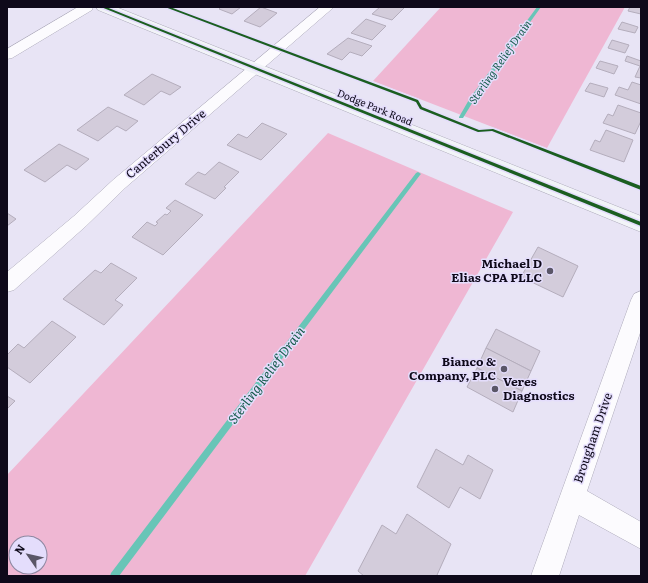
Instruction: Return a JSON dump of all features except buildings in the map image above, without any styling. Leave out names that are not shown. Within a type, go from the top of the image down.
[{"type":"street","points":[[7,55],[87,7]]},
{"type":"street","name":"Dodge Park Road","points":[[103,7],[641,224]]},
{"type":"street","name":"Canterbury Drive","points":[[7,284],[80,221],[119,184],[328,7]]},
{"type":"street","name":"Brougham Drive","points":[[544,576],[641,300]]},
{"type":"street","points":[[572,497],[641,536]]},
{"type":"shaded area","points":[[441,7],[625,7],[547,148],[373,81]]},
{"type":"shaded area","name":"Sterling Relief Drain","points":[[328,133],[513,212],[305,576],[7,576],[7,475]]},
{"type":"waterway","name":"Sterling Relief Drain","points":[[461,117],[472,99],[539,7]]},
{"type":"waterway","name":"Sterling Relief Drain","points":[[114,576],[418,174]]},
{"type":"cycle path","points":[[103,7],[641,224]]},
{"type":"cycle path","points":[[167,7],[417,101],[421,108],[479,131],[492,130],[641,188]]},
{"type":"place","name":"Michael D Elias CPA PLLC","points":[[550,271]]},
{"type":"place","name":"Bianco & Company, PLC","points":[[504,369]]},
{"type":"place","name":"Veres Diagnostics","points":[[495,389]]}]
